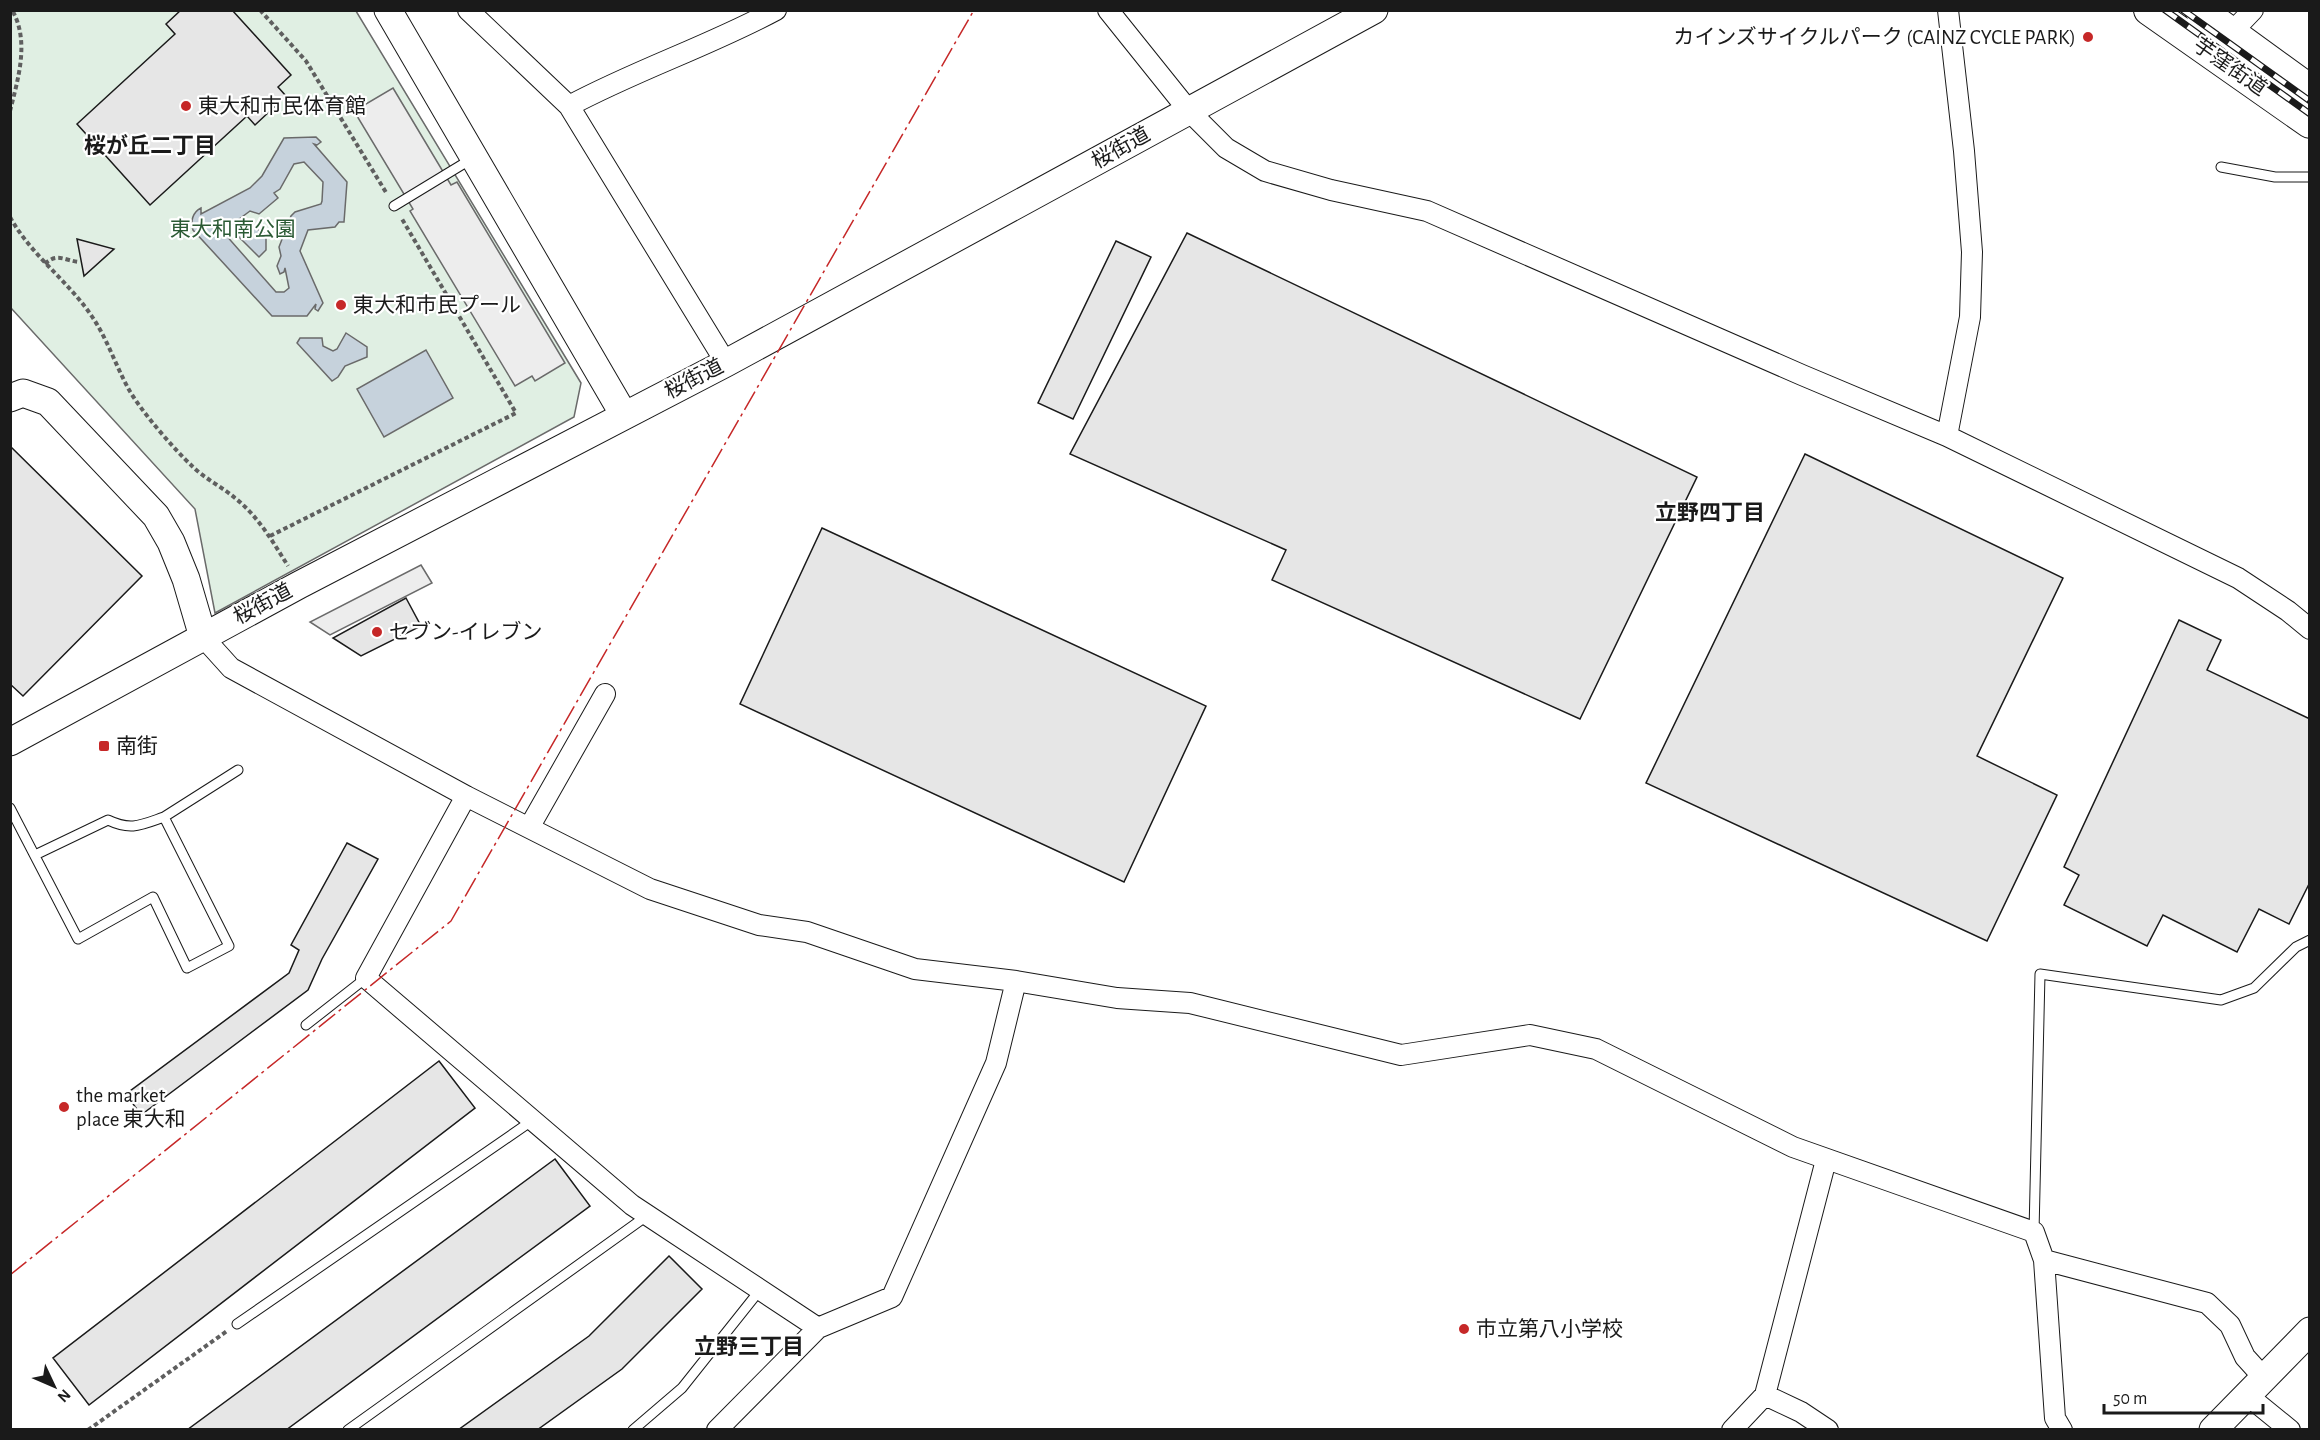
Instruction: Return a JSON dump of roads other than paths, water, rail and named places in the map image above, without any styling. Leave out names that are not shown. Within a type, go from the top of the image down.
[{"type":"main road","name":"芋窪街道","points":[[2150,10],[2310,123]]},
{"type":"main road","name":"芋窪街道","points":[[2200,10],[2310,90]]},
{"type":"street","points":[[388,10],[624,415]]},
{"type":"street","points":[[468,10],[569,106],[726,363]]},
{"type":"street","points":[[569,106],[741,29],[776,10]]},
{"type":"street","points":[[1108,10],[1189,111],[1226,148],[1265,171],[1331,190],[1427,211],[1947,436],[2238,579],[2310,629]]},
{"type":"street","name":"桜街道","points":[[10,742],[299,585],[726,363],[1374,10]]},
{"type":"street","points":[[1947,10],[1964,151],[1972,252],[1970,317],[1947,436]]},
{"type":"street","points":[[2231,33],[2253,10]]},
{"type":"street","points":[[10,398],[23,393],[48,402],[156,516],[171,543],[186,579],[203,637],[231,668],[466,796],[530,826],[650,889],[759,925],[807,932],[915,969],[1016,981],[1117,998],[1190,1003],[1401,1055],[1530,1035],[1596,1049],[1793,1147],[2034,1232],[2044,1260],[2055,1418],[2062,1430]]},
{"type":"street","points":[[530,826],[605,694]]},
{"type":"street","points":[[466,796],[366,978],[632,1205],[818,1328]]},
{"type":"street","points":[[717,1430],[818,1328],[892,1297],[996,1063],[1016,981]]},
{"type":"street","points":[[1732,1430],[1765,1395],[1826,1160]]},
{"type":"street","points":[[2044,1260],[2207,1303],[2230,1325],[2245,1356],[2256,1387],[2290,1430]]},
{"type":"street","points":[[2213,1430],[2310,1331]]},
{"type":"street","points":[[1765,1395],[1801,1412],[1828,1430]]},
{"type":"lane","points":[[394,206],[475,157]]},
{"type":"lane","points":[[2221,167],[2275,177],[2310,177]]},
{"type":"lane","points":[[35,855],[108,820],[119,825],[136,827],[164,817],[238,770]]},
{"type":"lane","points":[[10,808],[78,939],[153,897],[187,968],[229,946],[164,817]]},
{"type":"lane","points":[[2034,1232],[2040,974],[2221,1000],[2254,988],[2296,947],[2310,940]]},
{"type":"lane","points":[[306,1025],[366,978]]},
{"type":"lane","points":[[237,1324],[533,1120]]},
{"type":"lane","points":[[348,1430],[648,1215]]},
{"type":"lane","points":[[633,1430],[682,1388],[760,1290]]},
{"type":"railway","points":[[2165,10],[2310,114]]},
{"type":"railway","points":[[2183,10],[2310,101]]},
{"type":"place","name":"カインズサイクルパーク (CAINZ CYCLE PARK)","points":[[2088,37]]},
{"type":"place","name":"東大和市民体育館","points":[[186,106]]},
{"type":"place","name":"東大和市民プール","points":[[341,305]]},
{"type":"place","name":"セブン-イレブン","points":[[377,632]]},
{"type":"place","name":"南街","points":[[104,746]]},
{"type":"place","name":"the market place 東大和","points":[[64,1107]]},
{"type":"place","name":"市立第八小学校","points":[[1464,1329]]},
{"type":"district","name":"桜が丘二丁目","points":[[150,146]]},
{"type":"district","name":"立野四丁目","points":[[1710,513]]},
{"type":"district","name":"立野三丁目","points":[[749,1347]]},
{"type":"park label","name":"東大和南公園","points":[[233,229]]}]
